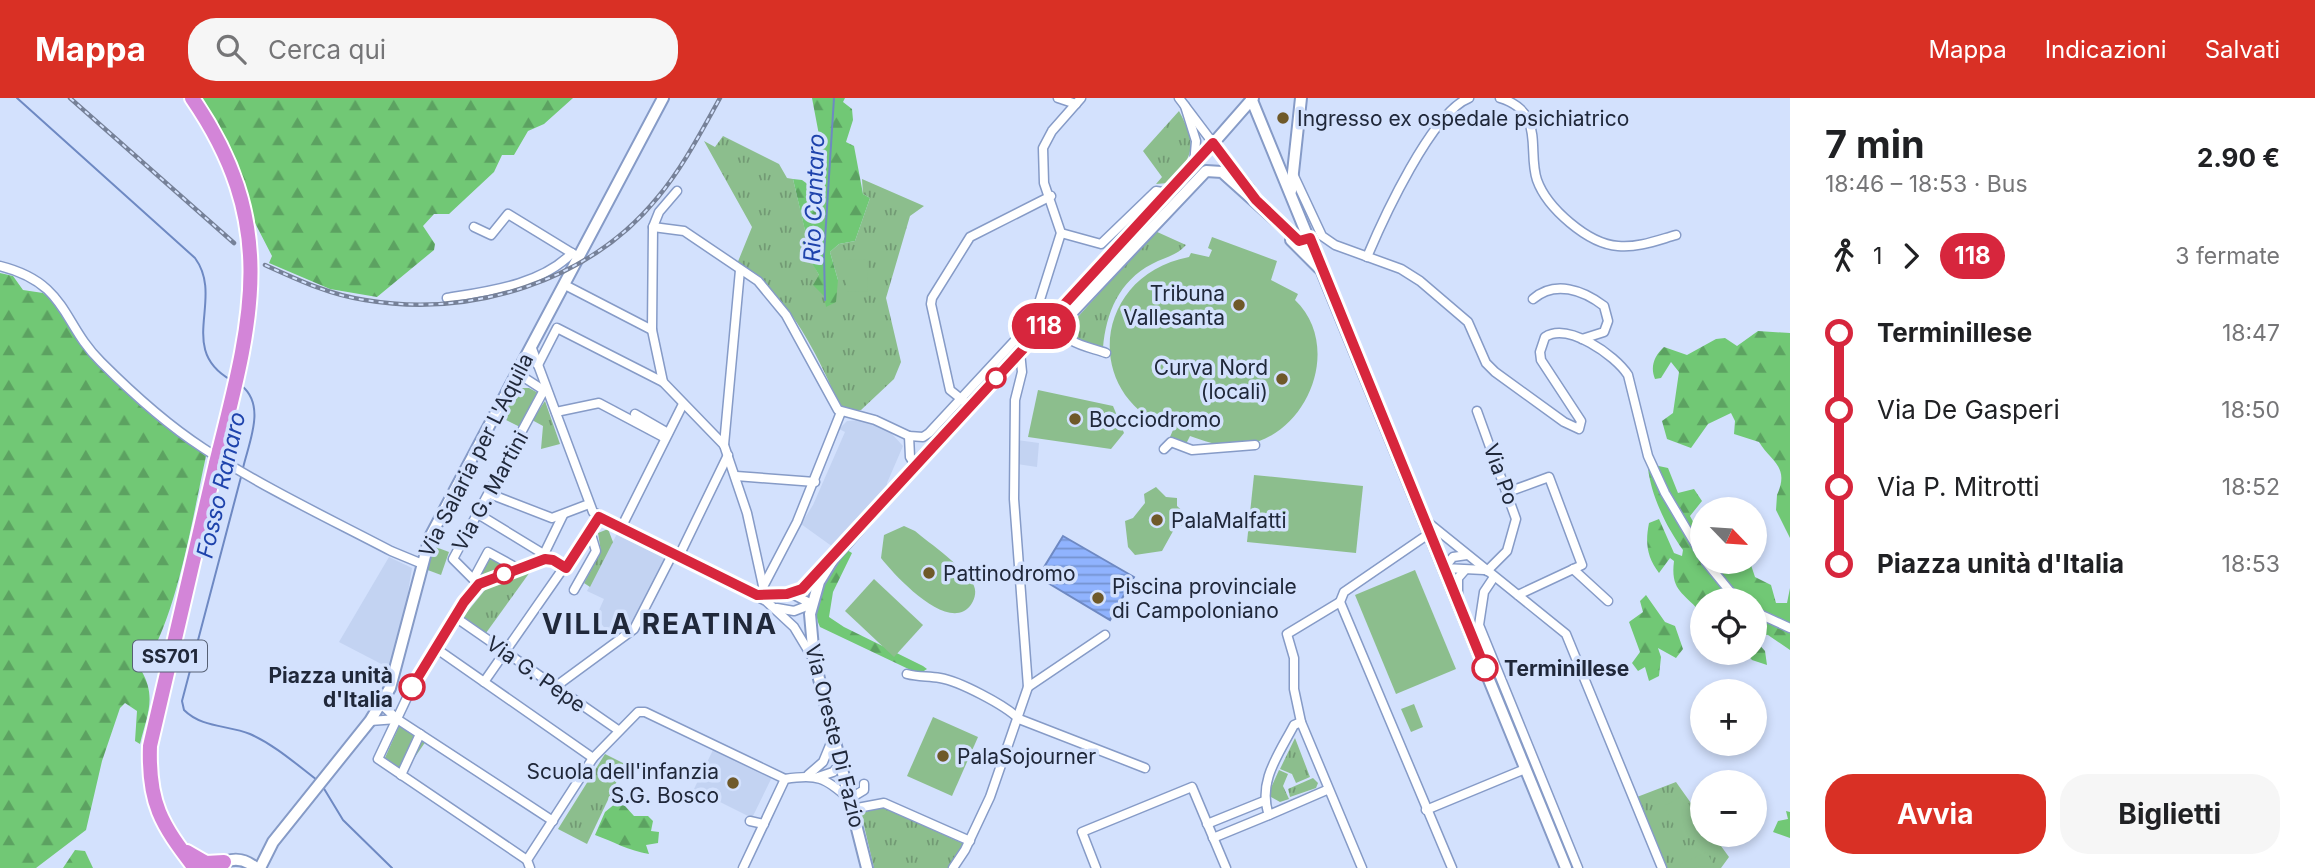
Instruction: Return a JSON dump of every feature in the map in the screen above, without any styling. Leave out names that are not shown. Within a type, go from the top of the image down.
[{"type":"highway","name":"SS701","points":[[192,98],[222,149],[247,225],[251,305],[236,382],[150,746],[152,793],[160,819],[195,868]]},
{"type":"highway","name":"SS701","points":[[178,844],[206,863],[220,865]]},
{"type":"main road","name":"Via Salaria per L'Aquila","points":[[242,860],[257,856],[273,842],[334,768],[381,704],[398,665],[420,563],[430,537],[565,285],[578,253],[663,98]]},
{"type":"main road","points":[[1252,98],[1566,868]]},
{"type":"main road","name":"Via Oreste Di Fazio","points":[[867,868],[810,636],[813,604],[819,582],[835,556],[915,465],[965,402],[1023,348],[1039,323],[1169,192],[1252,98]]},
{"type":"main road","points":[[1291,191],[1301,98]]},
{"type":"main road","points":[[1234,119],[1246,115],[1259,118]]},
{"type":"main road","points":[[1213,143],[1256,200],[1324,272]]},
{"type":"main road","points":[[1039,323],[1062,323],[1199,175],[1215,170],[1222,172],[1256,200]]},
{"type":"main road","points":[[1273,219],[1299,241],[1310,238]]},
{"type":"main road","name":"Via Salaria per L'Aquila","points":[[258,868],[273,842]]},
{"type":"main road","points":[[220,865],[242,860],[258,868]]},
{"type":"street","points":[[1058,98],[1079,101]]},
{"type":"street","points":[[1179,98],[1213,143]]},
{"type":"street","points":[[1367,257],[1379,229],[1438,123],[1460,102],[1469,98]]},
{"type":"street","points":[[1500,98],[1515,106],[1529,124],[1534,133],[1537,180],[1572,226],[1616,246],[1642,245],[1676,235]]},
{"type":"street","points":[[653,227],[684,231],[771,293],[841,412],[865,417],[909,436],[923,437],[965,402],[1039,323],[1061,233],[1042,172],[1043,148],[1052,131],[1079,101]]},
{"type":"street","points":[[1185,106],[1196,141],[1194,165]]},
{"type":"street","points":[[1293,174],[1307,209],[1322,236],[1335,245],[1401,268],[1460,312],[1468,322],[1486,363],[1495,372],[1530,399],[1579,429],[1581,421],[1540,352],[1545,337],[1551,333],[1581,339],[1612,357],[1628,375],[1648,456],[1665,493],[1690,535]]},
{"type":"street","points":[[663,382],[652,330],[653,227],[659,212],[677,191]]},
{"type":"street","points":[[1061,233],[1101,244],[1156,191],[1169,192]]},
{"type":"street","points":[[965,402],[950,390],[932,298],[970,237],[1051,196]]},
{"type":"street","points":[[447,298],[485,293],[534,278],[578,253],[508,214],[491,235],[474,227]]},
{"type":"street","points":[[0,266],[24,275],[58,298],[101,362],[166,422],[257,480],[391,551],[420,563]]},
{"type":"street","points":[[724,445],[740,270]]},
{"type":"street","points":[[565,285],[652,330]]},
{"type":"street","points":[[1533,299],[1549,288],[1557,288],[1587,296],[1604,306],[1608,321],[1604,332],[1581,339]]},
{"type":"street","points":[[1062,323],[1067,339],[1106,353]]},
{"type":"street","points":[[539,367],[557,328],[663,382],[724,445],[736,476],[764,586]]},
{"type":"street","points":[[531,346],[589,504],[599,517],[761,595],[794,626],[814,659]]},
{"type":"street","points":[[953,868],[970,841],[990,797],[1028,687],[1014,499],[1015,400],[1022,372],[1023,348]]},
{"type":"street","points":[[519,368],[539,367]]},
{"type":"street","points":[[519,368],[547,393]]},
{"type":"street","name":"Via G. Martini","points":[[476,581],[453,559],[547,393]]},
{"type":"street","points":[[556,412],[599,403],[667,435]]},
{"type":"street","points":[[621,528],[683,404]]},
{"type":"street","name":"Via Po","points":[[1477,411],[1516,519],[1511,542],[1491,574],[1484,592],[1479,625],[1578,868]]},
{"type":"street","points":[[761,595],[815,482],[841,412]]},
{"type":"street","points":[[635,414],[667,435]]},
{"type":"street","points":[[909,436],[910,457],[915,465]]},
{"type":"street","points":[[1164,449],[1171,442],[1192,450],[1255,445]]},
{"type":"street","points":[[555,687],[634,629],[728,455]]},
{"type":"street","points":[[736,476],[815,482]]},
{"type":"street","points":[[1508,492],[1549,477],[1582,565],[1518,595]]},
{"type":"street","points":[[490,494],[552,518],[589,504]]},
{"type":"street","points":[[478,514],[566,568]]},
{"type":"street","points":[[544,554],[563,515]]},
{"type":"street","points":[[484,682],[599,517]]},
{"type":"street","points":[[1424,518],[1566,634],[1662,868]]},
{"type":"street","points":[[574,590],[596,551],[590,531]]},
{"type":"street","points":[[1362,868],[1301,722],[1294,689],[1294,658],[1287,634],[1340,602],[1345,592],[1430,533]]},
{"type":"street","points":[[517,568],[488,552],[476,581],[434,648],[378,759],[528,864],[593,758],[632,716],[645,712],[785,779],[808,775],[818,777],[832,784],[850,804],[884,803],[970,841]]},
{"type":"street","points":[[1444,568],[1453,557],[1467,555]]},
{"type":"street","points":[[792,594],[808,584],[835,556]]},
{"type":"street","points":[[476,581],[545,559],[553,560]]},
{"type":"street","points":[[1444,568],[1472,568],[1491,574]]},
{"type":"street","points":[[1573,569],[1608,601]]},
{"type":"street","points":[[1459,603],[1458,578],[1465,570]]},
{"type":"street","points":[[1716,574],[1727,588]]},
{"type":"street","points":[[761,595],[792,594],[813,604]]},
{"type":"street","points":[[1340,602],[1342,613],[1452,868]]},
{"type":"street","points":[[775,607],[793,611],[813,604]]},
{"type":"street","name":"Via G. Pepe","points":[[455,617],[618,730]]},
{"type":"street","points":[[1767,617],[1790,628]]},
{"type":"street","points":[[1028,687],[1105,635]]},
{"type":"street","points":[[434,648],[593,758]]},
{"type":"street","points":[[907,674],[920,678],[942,678],[1009,709],[1019,719],[1145,768]]},
{"type":"street","points":[[381,704],[397,719],[553,821]]},
{"type":"street","points":[[370,721],[397,719]]},
{"type":"street","points":[[1269,815],[1264,801],[1266,779],[1294,725],[1301,722]]},
{"type":"street","points":[[401,775],[420,734]]},
{"type":"street","points":[[819,767],[833,737]]},
{"type":"street","points":[[808,775],[819,767],[840,764]]},
{"type":"street","points":[[818,777],[833,772],[840,764]]},
{"type":"street","points":[[1426,810],[1525,769]]},
{"type":"street","points":[[743,868],[785,779]]},
{"type":"street","points":[[850,804],[864,790],[864,783]]},
{"type":"street","points":[[1096,868],[1082,832],[1192,787],[1226,868]]},
{"type":"street","points":[[1213,838],[1329,789]]},
{"type":"street","points":[[1208,824],[1264,801]]},
{"type":"street","points":[[750,821],[764,824]]},
{"type":"shaded area","points":[[863,420],[891,433],[903,446],[887,483],[888,487],[833,547],[801,524],[813,505],[845,432],[839,429],[847,421]]},
{"type":"shaded area","points":[[1017,440],[1039,443],[1037,467],[1017,464]]},
{"type":"shaded area","points":[[618,532],[667,556],[635,624],[614,640],[596,617],[604,599],[587,591]]},
{"type":"shaded area","points":[[389,557],[412,568],[403,623],[391,669],[339,642]]},
{"type":"shaded area","name":"Scuola dell'infanzia S.G. Bosco","points":[[713,750],[772,777],[752,818],[694,789]]},
{"type":"green space","points":[[199,98],[573,98],[544,124],[528,131],[514,155],[502,155],[494,172],[449,214],[434,214],[423,226],[435,244],[434,250],[377,297],[330,289],[269,263],[272,256],[255,223],[236,162]]},
{"type":"green space","points":[[812,98],[845,98],[843,102],[852,109],[853,120],[846,142],[854,146],[863,194],[870,198],[855,241],[839,244],[830,252],[838,280],[836,302],[826,307],[824,296],[813,285],[819,275],[813,265],[793,179],[802,180],[813,188],[822,177],[817,154],[819,135]]},
{"type":"green space","points":[[1179,111],[1191,142],[1188,157],[1168,183],[1156,184],[1162,177],[1143,151]]},
{"type":"green space","points":[[723,136],[779,164],[787,178],[793,179],[813,264],[819,275],[838,280],[830,252],[839,244],[855,241],[870,198],[863,194],[862,179],[924,206],[910,216],[886,298],[901,362],[894,379],[861,410],[848,411],[839,404],[821,364],[786,307],[771,290],[737,264],[752,227],[704,141],[715,147]]},
{"type":"green space","points":[[1155,231],[1186,245],[1131,279],[1116,299],[1111,311],[1103,348],[1069,335],[1067,329]]},
{"type":"green space","points":[[1212,237],[1277,261],[1271,280],[1298,294],[1295,300],[1309,319],[1317,341],[1317,364],[1311,387],[1300,408],[1285,426],[1266,438],[1236,446],[1190,436],[1186,444],[1170,437],[1173,430],[1143,414],[1123,391],[1112,365],[1110,338],[1117,311],[1133,287],[1157,268],[1189,257],[1191,253],[1209,257],[1212,250],[1208,248]]},
{"type":"green space","points":[[847,259],[868,260],[867,292],[847,291]]},
{"type":"green space","points":[[0,273],[13,276],[23,290],[43,293],[57,304],[98,364],[158,421],[206,456],[174,598],[153,650],[141,670],[150,698],[140,744],[135,741],[137,711],[125,703],[120,708],[102,761],[86,830],[36,868],[0,868]]},
{"type":"green space","points":[[1758,331],[1790,333],[1790,538],[1776,510],[1780,471],[1759,442],[1734,434],[1735,421],[1731,413],[1708,424],[1691,448],[1667,439],[1662,421],[1673,413],[1679,372],[1671,362],[1661,378],[1655,379],[1653,370],[1654,362],[1664,347],[1687,355],[1716,339],[1725,338],[1737,346]]},
{"type":"green space","points":[[513,388],[529,388],[540,394],[522,428],[498,416]]},
{"type":"green space","name":"Bocciodromo","points":[[1038,390],[1113,406],[1124,433],[1111,449],[1028,437]]},
{"type":"green space","points":[[545,401],[560,444],[541,449],[543,426],[532,420]]},
{"type":"green space","points":[[1654,465],[1668,468],[1678,493],[1694,489],[1699,497],[1690,497],[1690,574],[1754,574],[1771,585],[1776,603],[1787,603],[1790,588],[1790,650],[1767,635],[1767,588],[1690,588],[1690,601],[1674,579],[1674,561],[1670,558],[1659,573],[1648,550],[1649,523],[1659,519],[1674,553],[1682,556],[1683,550],[1656,500],[1648,468]]},
{"type":"green space","points":[[1254,475],[1363,486],[1356,553],[1247,542]]},
{"type":"green space","name":"PalaMalfatti","points":[[1156,487],[1166,497],[1177,498],[1177,506],[1189,517],[1184,526],[1177,524],[1162,551],[1135,555],[1128,547],[1125,521],[1133,518],[1145,503],[1144,494]]},
{"type":"green space","name":"Pattinodromo","points":[[904,526],[938,549],[971,580],[975,591],[970,606],[960,612],[949,613],[936,608],[910,589],[881,558],[884,535]]},
{"type":"green space","points":[[608,529],[613,542],[590,587],[584,583],[601,552],[598,533]]},
{"type":"green space","points":[[433,546],[449,552],[441,575],[425,569]]},
{"type":"green space","points":[[847,550],[852,553],[833,592],[829,617],[927,669],[919,674],[820,627],[817,608],[822,588],[842,553]]},
{"type":"green space","points":[[491,557],[509,568],[482,579],[478,578]]},
{"type":"green space","points":[[535,565],[486,633],[463,617],[489,585]]},
{"type":"green space","points":[[1415,570],[1456,669],[1396,694],[1355,595]]},
{"type":"green space","points":[[874,579],[923,625],[894,657],[845,611]]},
{"type":"green space","points":[[1646,595],[1665,622],[1675,626],[1683,649],[1676,658],[1658,648],[1661,657],[1659,676],[1649,681],[1645,667],[1638,671],[1632,663],[1640,652],[1629,622],[1643,612],[1640,601]]},
{"type":"green space","points":[[1414,704],[1423,727],[1411,732],[1401,709]]},
{"type":"green space","name":"PalaSojourner","points":[[933,717],[978,737],[952,796],[907,776]]},
{"type":"green space","name":"Piazza unità d'Italia","points":[[400,724],[426,741],[404,773],[384,760]]},
{"type":"green space","points":[[1295,738],[1310,777],[1296,783],[1292,774],[1280,769]]},
{"type":"green space","points":[[605,754],[625,764],[587,844],[558,829]]},
{"type":"green space","points":[[1279,770],[1288,774],[1283,786],[1289,799],[1280,802],[1271,797],[1270,790]]},
{"type":"green space","points":[[1313,778],[1318,783],[1316,788],[1290,797],[1288,789]]},
{"type":"green space","points":[[1676,782],[1690,802],[1690,847],[1722,847],[1729,857],[1721,868],[1667,868],[1637,797]]},
{"type":"green space","points":[[1684,795],[1690,807],[1690,826],[1678,832],[1664,806]]},
{"type":"green space","points":[[616,803],[625,806],[634,816],[648,816],[653,821],[651,831],[659,832],[658,843],[646,845],[649,854],[595,835],[605,812]]},
{"type":"green space","points":[[883,807],[964,844],[949,868],[874,868],[861,813]]},
{"type":"green space","points":[[1786,811],[1790,812],[1790,838],[1773,832],[1778,821],[1788,819]]},
{"type":"green space","points":[[75,850],[85,851],[93,868],[63,868]]},
{"type":"green space","points":[[1707,852],[1714,866],[1681,868],[1680,864]]},
{"type":"water","name":"Piscina provinciale di Campoloniano","points":[[1063,536],[1134,577],[1110,620],[1038,577]]},
{"type":"waterway","name":"Fosso Ranaro","points":[[17,98],[195,258],[203,274],[206,290],[203,339],[206,354],[215,368],[231,380]]},
{"type":"waterway","name":"Rio Cantaro","points":[[825,300],[824,255],[834,98]]},
{"type":"waterway","name":"Fosso Ranaro","points":[[242,386],[249,394],[254,414],[252,436],[243,468]]},
{"type":"waterway","name":"Fosso Ranaro","points":[[241,477],[182,701],[184,710],[199,720],[259,738],[317,780]]},
{"type":"waterway","name":"Fosso Ranaro","points":[[323,787],[343,820],[392,868]]},
{"type":"railway","points":[[70,98],[234,243]]},
{"type":"railway","points":[[265,265],[339,295],[405,304],[486,298],[525,287],[563,272],[630,227],[676,174],[720,98]]},
{"type":"bus line","name":"118","points":[[412,687],[464,602],[479,584],[545,559],[553,560],[566,568],[599,517],[757,595],[792,594],[802,589],[1213,143],[1273,219],[1301,243],[1310,238],[1485,668]]},
{"type":"place","name":"Ingresso ex ospedale psichiatrico","points":[[1283,118]]},
{"type":"place","name":"Tribuna Vallesanta","points":[[1239,305]]},
{"type":"place","name":"Curva Nord (locali)","points":[[1282,379]]},
{"type":"place","name":"Bocciodromo","points":[[1075,419]]},
{"type":"place","name":"PalaMalfatti","points":[[1157,520]]},
{"type":"place","name":"Pattinodromo","points":[[929,573]]},
{"type":"place","name":"Piscina provinciale di Campoloniano","points":[[1098,598]]},
{"type":"place","name":"Terminillese","points":[[1485,668]]},
{"type":"place","name":"Piazza unità d'Italia","points":[[412,687]]},
{"type":"place","name":"PalaSojourner","points":[[943,756]]},
{"type":"place","name":"Scuola dell'infanzia S.G. Bosco","points":[[733,783]]},
{"type":"district","name":"VILLA REATINA","points":[[660,624]]}]
